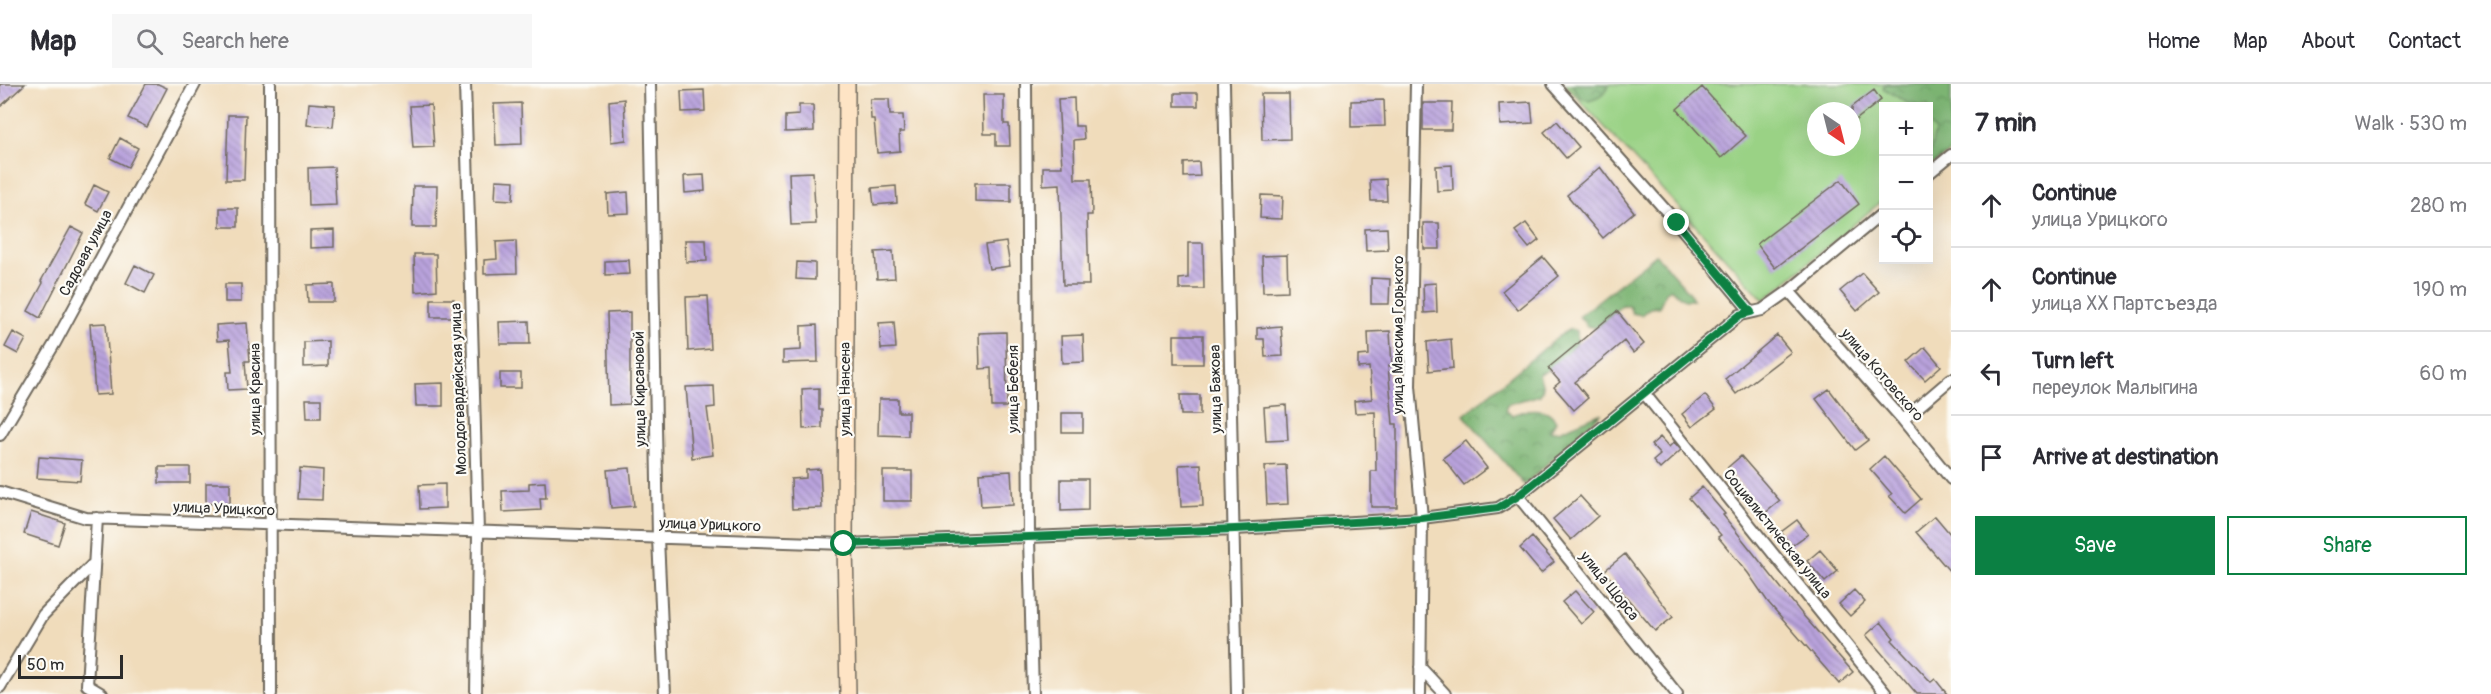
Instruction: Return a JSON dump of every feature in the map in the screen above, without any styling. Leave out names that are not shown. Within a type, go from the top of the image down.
[{"type":"main road","name":"улица Нансена","points":[[847,84],[844,544],[848,694]]},
{"type":"street","name":"Садовая улица","points":[[0,435],[55,343],[195,84]]},
{"type":"street","name":"улица Красина","points":[[270,84],[271,694]]},
{"type":"street","name":"Молодогвардейская улица","points":[[465,84],[478,532],[476,694]]},
{"type":"street","name":"улица Кирсановой","points":[[650,84],[658,538],[665,694]]},
{"type":"street","name":"улица Бебеля","points":[[1026,84],[1029,538],[1033,694]]},
{"type":"street","name":"улица Бажова","points":[[1224,84],[1237,694]]},
{"type":"street","name":"улица Максима Горького","points":[[1416,84],[1410,386],[1422,518],[1420,694]]},
{"type":"street","points":[[1553,84],[1677,223],[1751,312]]},
{"type":"street","points":[[1933,171],[1951,155]]},
{"type":"street","name":"улица Урицкого","points":[[0,492],[86,518],[844,544],[1235,529],[1422,518],[1498,508],[1518,496],[1740,315],[1762,310],[1789,291],[1879,216]]},
{"type":"street","name":"улица Котовского","points":[[1789,291],[1903,420],[1951,479]]},
{"type":"street","points":[[1903,420],[1951,379]]},
{"type":"street","name":"Социалистическая улица","points":[[1644,393],[1886,694]]},
{"type":"street","name":"улица Щорса","points":[[1518,496],[1677,694]]},
{"type":"street","points":[[97,518],[83,690],[102,694]]},
{"type":"street","points":[[0,687],[44,615],[94,563]]},
{"type":"street","points":[[1420,667],[1444,694]]},
{"type":"green space","points":[[1565,84],[1951,84],[1933,148],[1933,102],[1879,102],[1879,203],[1764,300]]},
{"type":"green space","points":[[1571,84],[1608,84],[1602,96],[1589,101],[1580,97]]},
{"type":"green space","points":[[1885,84],[1951,84],[1951,151],[1933,164],[1935,131],[1933,129],[1933,102],[1906,102],[1883,88]]},
{"type":"green space","points":[[1656,255],[1690,293],[1693,300],[1685,300],[1671,289],[1666,292],[1659,307],[1650,308],[1641,315],[1632,313],[1629,306],[1622,305],[1597,328],[1587,326],[1579,316]]},
{"type":"green space","points":[[1570,329],[1577,331],[1577,342],[1555,365],[1539,374],[1543,388],[1540,395],[1507,404],[1505,411],[1512,415],[1536,409],[1547,412],[1556,421],[1550,431],[1559,431],[1602,413],[1524,485],[1464,415]]},
{"type":"building","points":[[0,84],[25,84],[0,107]]},
{"type":"building","points":[[146,84],[158,84],[167,88],[147,127],[128,118]]},
{"type":"building","points":[[1702,87],[1746,136],[1721,158],[1677,109]]},
{"type":"building","points":[[704,90],[705,111],[682,112],[681,91]]},
{"type":"building","points":[[1874,90],[1881,100],[1861,116],[1861,102],[1858,102]]},
{"type":"building","points":[[1175,93],[1198,93],[1198,106],[1175,106]]},
{"type":"building","points":[[1261,94],[1289,94],[1290,139],[1262,140]]},
{"type":"building","points":[[983,95],[1004,95],[1004,124],[1009,124],[1010,146],[996,146],[996,134],[984,134]]},
{"type":"building","points":[[1074,98],[1075,126],[1083,126],[1084,139],[1074,140],[1075,179],[1091,179],[1092,215],[1087,215],[1089,285],[1063,285],[1060,184],[1043,185],[1043,167],[1062,167],[1058,99]]},
{"type":"building","points":[[624,99],[626,140],[611,142],[609,101]]},
{"type":"building","points":[[870,99],[889,99],[890,115],[903,115],[904,132],[899,132],[900,151],[877,153]]},
{"type":"building","points":[[1384,100],[1385,126],[1351,127],[1351,101]]},
{"type":"building","points":[[1531,102],[1533,123],[1500,125],[1499,104]]},
{"type":"building","points":[[309,103],[335,105],[333,127],[307,125]]},
{"type":"building","points":[[521,103],[522,144],[496,145],[494,104]]},
{"type":"building","points":[[1423,103],[1452,103],[1451,130],[1423,130]]},
{"type":"building","points":[[431,105],[434,147],[413,148],[410,106]]},
{"type":"building","points":[[799,105],[813,105],[814,131],[785,132],[785,116],[799,115]]},
{"type":"building","points":[[228,115],[246,115],[244,180],[226,180]]},
{"type":"building","points":[[1557,121],[1579,147],[1566,158],[1544,132]]},
{"type":"building","points":[[120,138],[138,148],[128,167],[110,158]]},
{"type":"building","points":[[1199,162],[1200,176],[1184,177],[1184,163]]},
{"type":"building","points":[[1452,165],[1453,190],[1437,191],[1436,166]]},
{"type":"building","points":[[334,167],[336,205],[309,206],[308,168]]},
{"type":"building","points":[[1600,167],[1634,212],[1603,238],[1567,195]]},
{"type":"building","points":[[813,172],[816,224],[791,225],[789,173]]},
{"type":"building","points":[[704,175],[705,191],[685,193],[684,176]]},
{"type":"building","points":[[1386,179],[1387,201],[1371,201],[1370,180]]},
{"type":"building","points":[[496,180],[514,181],[513,200],[495,199]]},
{"type":"building","points":[[1841,180],[1859,204],[1775,268],[1757,244]]},
{"type":"building","points":[[975,183],[1011,183],[1011,202],[975,201]]},
{"type":"building","points":[[94,185],[108,192],[98,211],[85,204]]},
{"type":"building","points":[[413,186],[437,186],[436,227],[412,227]]},
{"type":"building","points":[[896,186],[897,203],[874,205],[872,188]]},
{"type":"building","points":[[628,192],[629,213],[608,214],[607,194]]},
{"type":"building","points":[[1261,195],[1283,196],[1282,219],[1260,218]]},
{"type":"building","points":[[220,208],[238,208],[238,227],[220,227]]},
{"type":"building","points":[[1423,223],[1439,223],[1440,249],[1424,249]]},
{"type":"building","points":[[1526,223],[1539,240],[1529,248],[1515,231]]},
{"type":"building","points":[[71,227],[83,233],[40,318],[28,311],[43,283],[41,281]]},
{"type":"building","points":[[1387,228],[1388,250],[1366,251],[1365,229]]},
{"type":"building","points":[[334,230],[334,247],[310,248],[310,231]]},
{"type":"building","points":[[685,240],[706,240],[707,261],[686,262]]},
{"type":"building","points":[[516,241],[517,273],[484,274],[484,260],[497,259],[496,242]]},
{"type":"building","points":[[1006,242],[1010,266],[989,269],[985,245]]},
{"type":"building","points":[[1188,243],[1203,243],[1204,289],[1179,289],[1179,279],[1188,278]]},
{"type":"building","points":[[893,251],[895,278],[877,279],[875,252]]},
{"type":"building","points":[[414,254],[436,254],[437,290],[415,292]]},
{"type":"building","points":[[1287,255],[1288,291],[1263,292],[1262,256]]},
{"type":"building","points":[[1543,257],[1559,276],[1518,310],[1502,291]]},
{"type":"building","points":[[629,260],[630,274],[605,275],[605,261]]},
{"type":"building","points":[[797,262],[815,263],[815,280],[796,279]]},
{"type":"building","points":[[135,265],[154,275],[145,293],[126,283]]},
{"type":"building","points":[[1862,273],[1879,292],[1857,311],[1840,291]]},
{"type":"building","points":[[1371,278],[1390,279],[1389,304],[1371,304]]},
{"type":"building","points":[[1436,283],[1437,312],[1424,313],[1423,284]]},
{"type":"building","points":[[225,284],[241,284],[241,302],[225,302]]},
{"type":"building","points":[[334,284],[334,302],[308,302],[307,285]]},
{"type":"building","points":[[708,296],[711,349],[688,351],[686,297]]},
{"type":"building","points":[[431,299],[454,299],[455,317],[431,317]]},
{"type":"building","points":[[1617,311],[1644,344],[1633,353],[1624,341],[1575,382],[1588,398],[1574,410],[1554,387],[1560,382],[1548,368]]},
{"type":"building","points":[[630,312],[630,404],[609,405],[607,313]]},
{"type":"building","points":[[529,321],[530,344],[500,344],[499,322]]},
{"type":"building","points":[[894,322],[896,348],[881,349],[879,323]]},
{"type":"building","points":[[106,323],[111,394],[95,395],[90,324]]},
{"type":"building","points":[[247,323],[250,361],[245,361],[247,389],[228,390],[227,372],[232,372],[229,340],[217,341],[216,325]]},
{"type":"building","points":[[817,325],[818,362],[783,363],[783,351],[801,350],[801,326]]},
{"type":"building","points":[[1281,326],[1283,356],[1265,357],[1264,339],[1257,339],[1257,328]]},
{"type":"building","points":[[1390,331],[1392,366],[1388,366],[1393,424],[1397,424],[1397,507],[1371,507],[1371,471],[1376,471],[1375,412],[1355,413],[1354,401],[1372,399],[1369,367],[1358,368],[1358,356],[1369,355],[1368,332]]},
{"type":"building","points":[[13,332],[26,339],[18,354],[5,347]]},
{"type":"building","points":[[1006,332],[1007,407],[992,407],[991,368],[980,369],[979,333]]},
{"type":"building","points":[[1083,335],[1084,362],[1062,363],[1061,336]]},
{"type":"building","points":[[1174,335],[1203,335],[1203,364],[1174,364]]},
{"type":"building","points":[[1777,335],[1791,352],[1736,394],[1725,379]]},
{"type":"building","points":[[1451,339],[1453,368],[1429,371],[1427,342]]},
{"type":"building","points":[[328,341],[328,366],[304,367],[304,342]]},
{"type":"building","points":[[1925,347],[1941,366],[1925,380],[1908,362]]},
{"type":"building","points":[[500,373],[521,373],[521,388],[500,388]]},
{"type":"building","points":[[443,383],[443,406],[416,406],[415,384]]},
{"type":"building","points":[[714,386],[715,407],[707,408],[713,455],[692,458],[686,387]]},
{"type":"building","points":[[819,388],[822,428],[803,429],[802,389]]},
{"type":"building","points":[[1829,389],[1868,440],[1855,450],[1816,399]]},
{"type":"building","points":[[1180,395],[1200,395],[1200,415],[1181,415]]},
{"type":"building","points":[[1705,395],[1716,409],[1692,427],[1682,414]]},
{"type":"building","points":[[306,399],[321,399],[321,418],[307,418]]},
{"type":"building","points":[[879,399],[898,399],[898,412],[908,412],[908,436],[878,435]]},
{"type":"building","points":[[1286,405],[1288,440],[1266,441],[1264,407]]},
{"type":"building","points":[[1062,413],[1083,413],[1083,432],[1062,432]]},
{"type":"building","points":[[1660,437],[1669,447],[1674,442],[1681,450],[1660,469],[1653,461],[1660,455],[1651,445]]},
{"type":"building","points":[[1466,441],[1487,468],[1464,485],[1443,458]]},
{"type":"building","points":[[1741,456],[1780,501],[1764,514],[1727,468]]},
{"type":"building","points":[[1884,456],[1921,499],[1905,513],[1889,496],[1892,494],[1870,469]]},
{"type":"building","points":[[39,457],[82,460],[80,481],[37,478]]},
{"type":"building","points":[[1201,464],[1203,506],[1181,507],[1179,465]]},
{"type":"building","points":[[1286,465],[1288,504],[1267,505],[1265,466]]},
{"type":"building","points":[[159,467],[190,467],[190,483],[159,483]]},
{"type":"building","points":[[300,468],[323,470],[322,500],[298,499]]},
{"type":"building","points":[[630,468],[634,506],[611,508],[607,470]]},
{"type":"building","points":[[820,469],[822,508],[792,509],[791,479],[806,478],[806,470]]},
{"type":"building","points":[[883,471],[912,471],[912,501],[883,501]]},
{"type":"building","points":[[1011,471],[1013,505],[981,507],[979,473]]},
{"type":"building","points":[[1061,479],[1088,479],[1088,510],[1061,511]]},
{"type":"building","points":[[545,482],[546,498],[540,498],[541,510],[503,512],[502,491],[529,490],[529,483]]},
{"type":"building","points":[[206,483],[230,483],[230,503],[206,504]]},
{"type":"building","points":[[445,484],[445,508],[420,509],[419,485]]},
{"type":"building","points":[[1702,487],[1802,614],[1853,672],[1839,684],[1768,602],[1748,573],[1718,537],[1721,535],[1689,498]]},
{"type":"building","points":[[1580,496],[1598,516],[1571,540],[1553,519]]},
{"type":"building","points":[[31,512],[65,523],[58,545],[24,534]]},
{"type":"building","points":[[1935,516],[1951,535],[1951,573],[1916,532]]},
{"type":"building","points":[[1797,520],[1808,534],[1791,546],[1781,532]]},
{"type":"building","points":[[1532,537],[1554,562],[1541,573],[1520,548]]},
{"type":"building","points":[[1820,550],[1838,571],[1825,582],[1807,561]]},
{"type":"building","points":[[1625,554],[1673,617],[1655,631],[1604,571]]},
{"type":"building","points":[[1854,590],[1865,602],[1850,616],[1839,604]]},
{"type":"building","points":[[1575,591],[1594,612],[1581,624],[1562,602]]},
{"type":"building","points":[[1881,622],[1894,638],[1892,640],[1931,682],[1935,679],[1947,694],[1917,694],[1866,635]]},
{"type":"route","points":[[844,544],[1235,529],[1422,518],[1498,508],[1518,496],[1740,315],[1751,312],[1677,223]]}]
